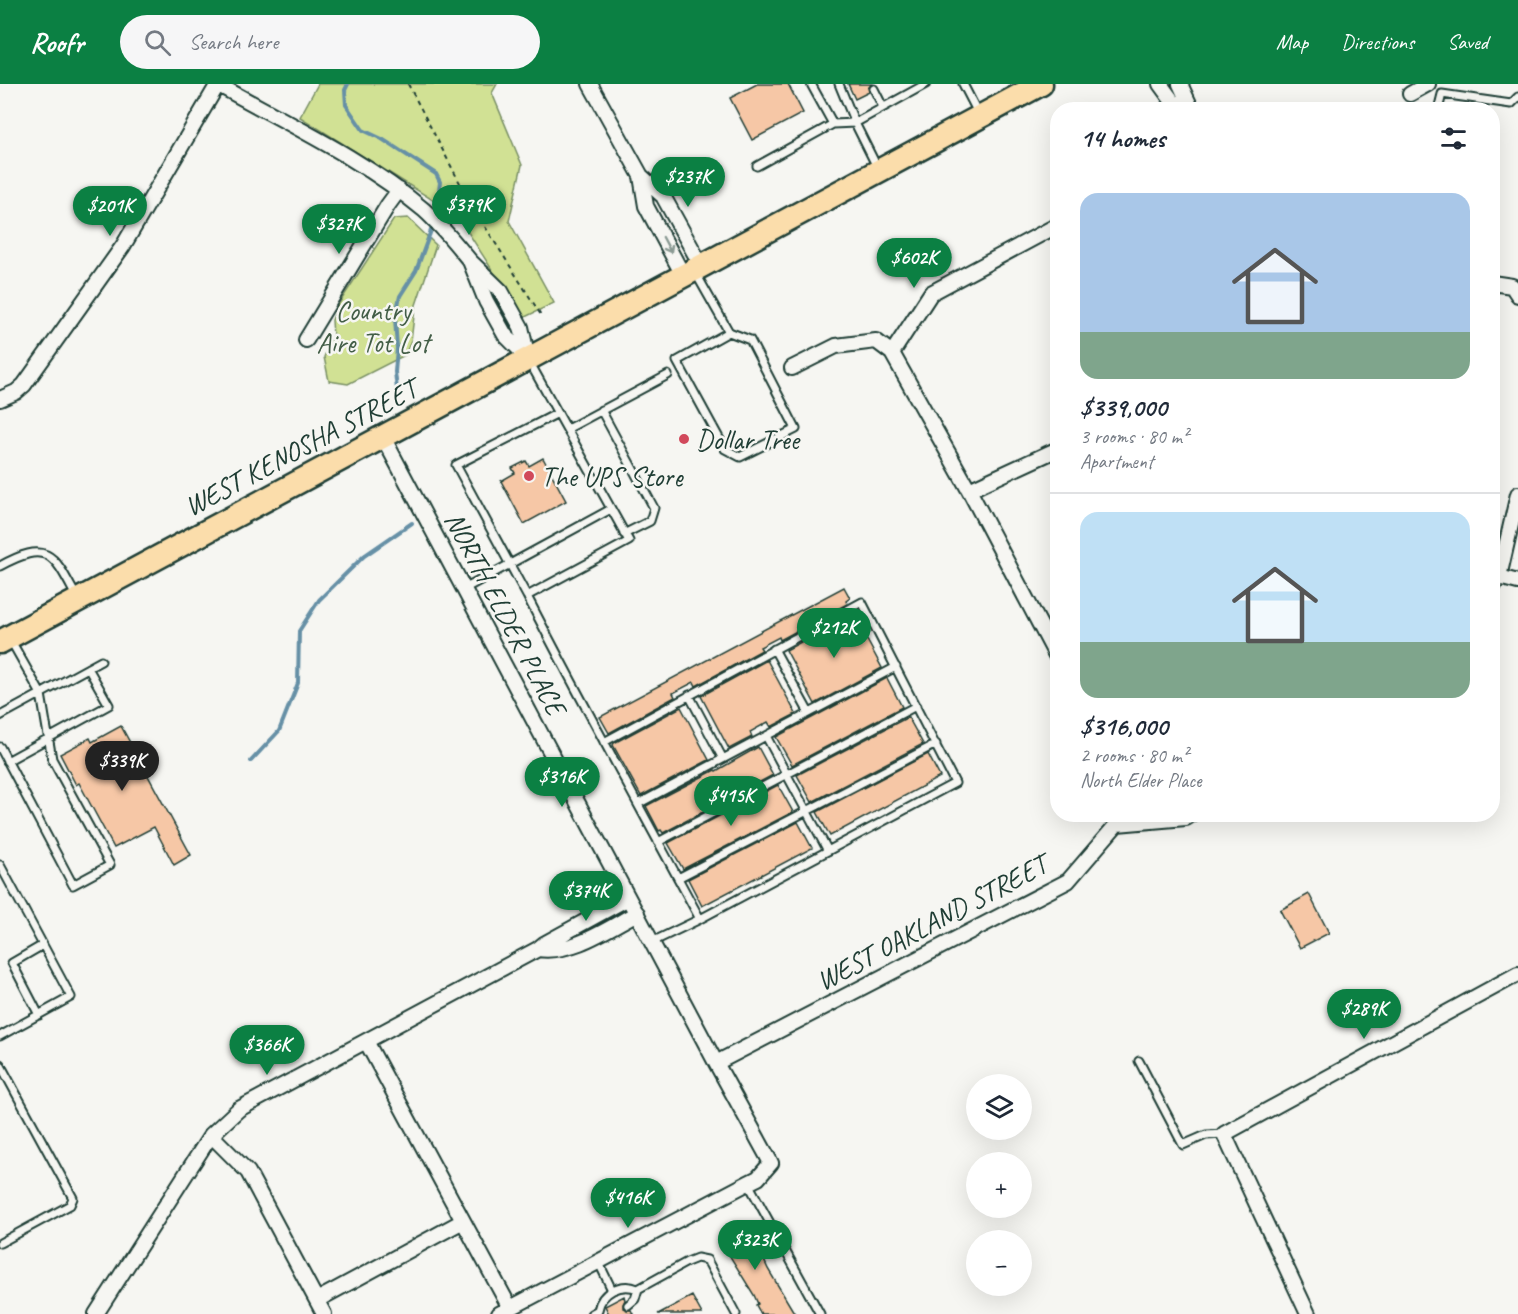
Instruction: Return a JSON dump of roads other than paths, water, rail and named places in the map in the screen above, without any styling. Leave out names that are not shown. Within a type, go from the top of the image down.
[{"type":"main road","name":"WEST KENOSHA STREET","points":[[5,639],[1041,84]]},
{"type":"street","points":[[1,399],[16,392],[24,385],[100,280],[140,220],[218,84],[351,159],[399,190],[426,212],[470,261],[501,291],[521,327],[528,358]]},
{"type":"street","points":[[590,84],[641,176],[663,196],[693,270]]},
{"type":"street","points":[[1160,84],[1173,102]]},
{"type":"street","points":[[1180,84],[1188,102]]},
{"type":"street","points":[[1410,94],[1428,84]]},
{"type":"street","points":[[641,176],[646,206],[654,220],[693,270]]},
{"type":"street","points":[[306,340],[399,190]]},
{"type":"street","points":[[892,353],[931,293],[1050,229]]},
{"type":"street","points":[[1500,284],[1512,286],[1518,295]]},
{"type":"street","points":[[792,368],[836,346],[876,341],[892,353],[969,490],[1050,644]]},
{"type":"street","name":"NORTH ELDER PLACE","points":[[383,437],[771,1163],[758,1178],[748,1183]]},
{"type":"street","points":[[969,490],[1050,453]]},
{"type":"street","points":[[1500,566],[1518,494]]},
{"type":"street","points":[[1500,582],[1518,582]]},
{"type":"street","name":"WEST OAKLAND STREET","points":[[716,1063],[1068,880],[1115,822]]},
{"type":"street","points":[[96,1314],[211,1135],[239,1109],[538,949],[628,898]]},
{"type":"street","points":[[538,949],[548,951],[579,943],[637,913]]},
{"type":"street","points":[[1308,1314],[1224,1134],[1518,974]]},
{"type":"street","points":[[366,1041],[463,1221],[504,1311],[748,1183]]},
{"type":"street","points":[[211,1135],[248,1172],[324,1314]]},
{"type":"street","points":[[317,1300],[463,1221]]},
{"type":"lane","points":[[811,84],[833,124]]},
{"type":"lane","points":[[839,84],[879,172]]},
{"type":"lane","points":[[757,166],[833,124],[855,123],[926,84]]},
{"type":"lane","points":[[963,84],[980,117]]},
{"type":"lane","points":[[874,89],[883,107]]},
{"type":"lane","points":[[1440,102],[1442,94],[1497,102]]},
{"type":"lane","points":[[1500,102],[1511,104],[1518,97]]},
{"type":"lane","points":[[654,220],[671,211]]},
{"type":"lane","points":[[693,270],[729,332],[750,340],[796,429],[740,457],[725,449],[677,360],[729,332]]},
{"type":"lane","points":[[527,596],[629,542],[528,358]]},
{"type":"lane","points":[[567,429],[668,375]]},
{"type":"lane","points":[[601,411],[654,508],[650,521],[624,534]]},
{"type":"lane","points":[[558,413],[456,465],[700,919]]},
{"type":"lane","points":[[464,589],[611,509]]},
{"type":"lane","points":[[0,566],[20,555],[34,552],[45,554],[62,570],[78,600]]},
{"type":"lane","points":[[604,742],[862,602],[956,783],[700,919],[652,942]]},
{"type":"lane","points":[[0,747],[73,885],[110,865],[52,759],[41,694],[5,639]]},
{"type":"lane","points":[[774,649],[809,713]]},
{"type":"lane","points":[[0,716],[101,661]]},
{"type":"lane","points":[[638,804],[896,667]]},
{"type":"lane","points":[[7,761],[109,705],[88,668]]},
{"type":"lane","points":[[689,695],[723,759]]},
{"type":"lane","points":[[658,842],[916,706]]},
{"type":"lane","points":[[766,736],[828,850]]},
{"type":"lane","points":[[678,878],[936,744]]},
{"type":"lane","points":[[0,865],[71,997],[0,1036]]},
{"type":"lane","points":[[592,918],[600,932]]},
{"type":"lane","points":[[39,1015],[12,963],[43,945]]},
{"type":"lane","points":[[1139,1061],[1183,1145],[1206,1135],[1224,1134]]},
{"type":"lane","points":[[0,1064],[73,1198],[70,1206],[0,1243]]},
{"type":"lane","points":[[748,1183],[820,1314]]},
{"type":"lane","points":[[628,1305],[635,1299],[638,1289],[697,1258],[707,1260],[736,1314]]},
{"type":"lane","points":[[599,1263],[612,1290]]},
{"type":"lane","points":[[591,1314],[600,1312],[599,1303],[612,1290],[621,1287],[638,1289]]},
{"type":"waterway","points":[[348,84],[345,90],[346,105],[363,130],[382,139],[436,174],[440,182],[436,218]]},
{"type":"waterway","points":[[398,398],[395,372],[397,348],[395,318],[400,296],[416,271],[433,225]]},
{"type":"waterway","points":[[251,761],[279,731],[298,683],[299,631],[319,600],[364,556],[412,523]]},
{"type":"place","name":"Dollar Tree","points":[[684,439]]},
{"type":"place","name":"The UPS Store","points":[[529,476]]},
{"type":"park label","name":"Country Aire Tot Lot","points":[[373,326]]}]
